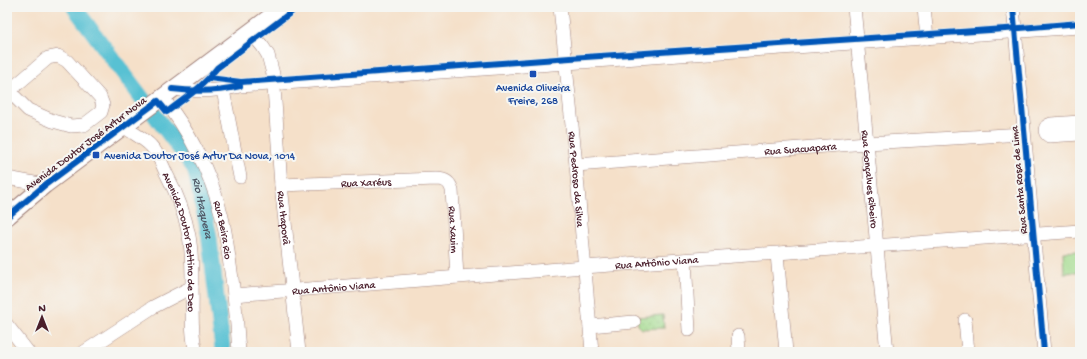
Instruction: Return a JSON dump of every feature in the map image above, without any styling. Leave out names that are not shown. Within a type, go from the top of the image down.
[{"type":"main road","name":"Avenida Doutor José Artur Nova","points":[[7,217],[45,185],[283,7]]},
{"type":"street","name":"Rua Pedroso da Silva","points":[[560,7],[576,165],[592,352]]},
{"type":"street","name":"Rua Gonçalves Ribeiro","points":[[854,7],[887,352]]},
{"type":"street","points":[[924,7],[927,38]]},
{"type":"street","name":"Rua Santa Rosa de Lima","points":[[1013,7],[1044,352]]},
{"type":"street","points":[[169,92],[223,90],[240,86],[1080,27]]},
{"type":"street","name":"Rua Itaporâ","points":[[250,31],[263,47],[271,64],[299,352]]},
{"type":"street","points":[[58,56],[67,61],[100,97],[104,105],[101,112],[84,125],[71,126],[53,121],[28,110],[8,92],[48,58],[58,56]]},
{"type":"street","points":[[169,92],[224,84],[240,86]]},
{"type":"street","points":[[223,90],[240,178]]},
{"type":"street","name":"Rua Beira Rio","points":[[169,92],[170,107],[189,135],[214,190],[221,214],[226,237],[234,295],[239,352]]},
{"type":"street","points":[[1080,122],[1051,124],[1045,127],[1045,131],[1049,136],[1080,134]]},
{"type":"street","name":"Avenida Doutor Bettino de Deo","points":[[128,123],[151,146],[159,158],[172,184],[182,212],[189,236],[192,287],[191,324],[196,352]]},
{"type":"street","name":"Rua Suacuapara","points":[[576,165],[867,143],[1024,134]]},
{"type":"street","points":[[7,178],[45,185]]},
{"type":"street","name":"Rua Xaréus","points":[[282,185],[436,179],[445,180],[449,183]]},
{"type":"street","name":"Rua Xauim","points":[[449,183],[451,186],[452,195],[457,277]]},
{"type":"street","name":"Rua Antônio Viana","points":[[234,295],[584,267],[1080,231]]},
{"type":"street","points":[[777,254],[786,352]]},
{"type":"street","points":[[685,260],[689,330]]},
{"type":"street","points":[[84,352],[152,307],[192,287]]},
{"type":"street","points":[[966,320],[968,352]]},
{"type":"street","points":[[590,326],[634,322]]},
{"type":"street","points":[[7,325],[28,352]]},
{"type":"street","points":[[738,336],[739,352]]},
{"type":"green space","points":[[1080,251],[1080,272],[1064,273],[1063,252]]},
{"type":"green space","points":[[663,315],[664,328],[642,329],[638,325],[637,317]]},
{"type":"waterway","name":"Rio Itaquera","points":[[74,7],[195,169],[209,235],[223,352]]},
{"type":"cycle path","points":[[7,217],[45,185],[158,101],[167,112],[200,87],[217,68],[298,7]]},
{"type":"cycle path","points":[[1013,7],[1044,352]]},
{"type":"cycle path","points":[[209,78],[241,82],[1080,23]]},
{"type":"cycle path","points":[[172,89],[206,91],[240,86]]},
{"type":"place","name":"Avenida Oliveira Freire, 268","points":[[533,74]]},
{"type":"place","name":"Avenida Doutor José Artur Da Nova, 1014","points":[[96,155]]}]
